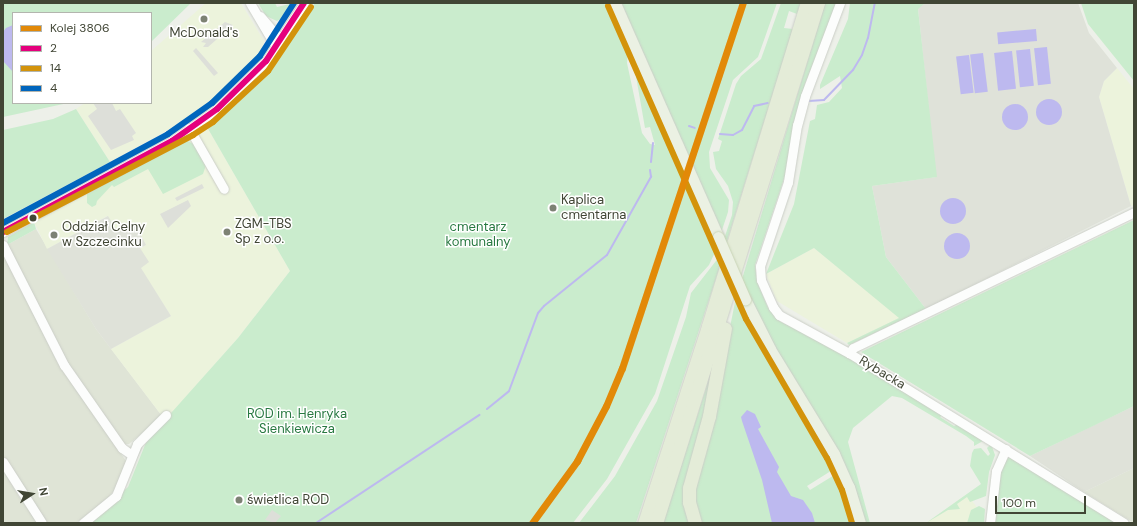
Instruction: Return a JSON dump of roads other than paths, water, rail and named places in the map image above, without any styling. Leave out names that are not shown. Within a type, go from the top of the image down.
[{"type":"highway","points":[[644,523],[696,363],[807,3]]},
{"type":"highway","points":[[656,523],[731,289],[818,3]]},
{"type":"highway","points":[[695,523],[689,502],[689,488],[714,391],[731,289]]},
{"type":"main road","points":[[615,3],[745,299],[770,349],[834,454],[849,487],[860,523]]},
{"type":"street","points":[[250,3],[279,44]]},
{"type":"street","points":[[3,232],[149,154],[189,128],[243,85],[279,44],[304,3]]},
{"type":"street","points":[[840,3],[831,34],[805,96],[797,125],[788,182],[759,271],[768,298],[779,315],[849,353]]},
{"type":"street","points":[[257,14],[272,29],[279,44]]},
{"type":"street","points":[[272,29],[290,26]]},
{"type":"street","points":[[189,128],[224,189]]},
{"type":"street","points":[[3,225],[189,128]]},
{"type":"street","name":"Rybacka","points":[[1124,523],[849,353],[853,348],[1134,212]]},
{"type":"street","points":[[3,245],[64,366],[118,442],[132,455]]},
{"type":"street","points":[[83,523],[116,496],[138,443],[166,415]]},
{"type":"street","points":[[990,523],[996,471],[1006,450]]},
{"type":"street","points":[[3,462],[42,523]]},
{"type":"waterway","points":[[809,101],[824,100],[853,70],[862,55],[868,38],[875,3]]},
{"type":"waterway","points":[[720,134],[733,135],[742,130],[754,106],[768,103]]},
{"type":"waterway","points":[[689,126],[695,128]]},
{"type":"waterway","points":[[651,162],[653,143]]},
{"type":"waterway","points":[[487,409],[509,391],[538,313],[544,306],[607,255],[651,177],[650,170]]},
{"type":"waterway","points":[[316,523],[479,415]]},
{"type":"rail line","name":"3806","points":[[532,523],[577,461],[606,406],[622,368],[743,3]]},
{"type":"place","name":"McDonald's","points":[[204,19]]},
{"type":"place","name":"Kaplica cmentarna","points":[[553,208]]},
{"type":"place","name":"ZGM-TBS Sp z o.o.","points":[[227,232]]},
{"type":"place","name":"Oddział Celny w Szczecinku","points":[[54,235]]},
{"type":"place","name":"świetlica ROD","points":[[239,500]]},
{"type":"park label","name":"cmentarz komunalny","points":[[478,236]]},
{"type":"park label","name":"ROD im. Henryka Sienkiewicza","points":[[297,422]]}]
